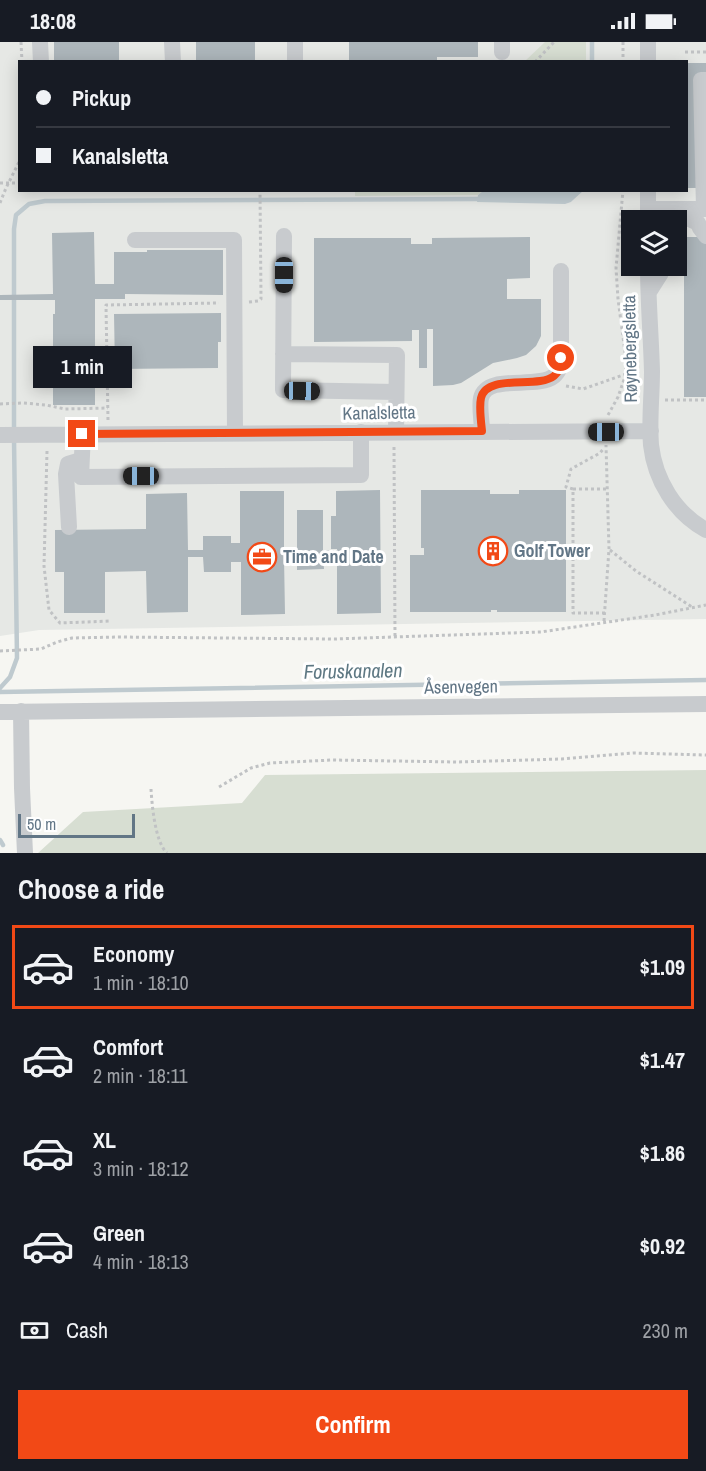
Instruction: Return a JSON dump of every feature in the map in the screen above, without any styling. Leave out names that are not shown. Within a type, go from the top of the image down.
[{"type":"street","points":[[40,42],[41,60]]},
{"type":"street","points":[[172,42],[173,60]]},
{"type":"street","points":[[295,60],[296,42]]},
{"type":"street","points":[[648,42],[648,60]]},
{"type":"street","points":[[687,211],[705,209],[701,80],[706,80]]},
{"type":"street","points":[[648,192],[648,210]]},
{"type":"street","points":[[687,218],[698,223],[706,236]]},
{"type":"street","points":[[284,236],[283,390],[396,392]]},
{"type":"street","points":[[135,240],[234,240],[235,433]]},
{"type":"street","points":[[482,431],[481,398],[484,392],[493,385],[544,381],[555,375],[560,368],[561,271]]},
{"type":"street","name":"Røynebergsletta","points":[[648,276],[652,374],[651,431],[654,459],[669,497],[685,514],[706,530]]},
{"type":"street","points":[[648,293],[659,276]]},
{"type":"street","points":[[284,354],[397,356],[395,438]]},
{"type":"street","name":"Kanalsletta","points":[[1,435],[361,432],[395,438],[482,431],[651,431]]},
{"type":"street","points":[[82,434],[81,477],[362,475],[361,432]]},
{"type":"street","points":[[69,527],[66,474],[68,464],[81,460]]},
{"type":"street","name":"Åsenvegen","points":[[0,712],[706,704]]},
{"type":"street","points":[[21,711],[21,778],[25,853]]},
{"type":"path","points":[[21,42],[22,60]]},
{"type":"path","points":[[537,60],[554,42]]},
{"type":"path","points":[[623,42],[623,60]]},
{"type":"path","points":[[685,52],[706,52]]},
{"type":"path","points":[[0,203],[18,164]]},
{"type":"path","points":[[0,183],[18,183]]},
{"type":"path","points":[[108,434],[106,305],[258,302],[261,299],[260,192]]},
{"type":"path","points":[[606,421],[626,374],[616,268],[623,192]]},
{"type":"path","points":[[544,381],[583,389],[626,374]]},
{"type":"path","points":[[664,400],[706,400]]},
{"type":"path","points":[[0,404],[23,403],[65,409],[108,408]]},
{"type":"path","points":[[395,438],[395,638]]},
{"type":"path","points":[[604,622],[609,549],[606,444],[600,453],[571,469],[566,487],[607,489]]},
{"type":"path","points":[[47,446],[44,566],[49,610],[60,623],[111,621]]},
{"type":"path","points":[[573,489],[573,613],[604,613]]},
{"type":"path","points":[[609,549],[636,571],[692,607]]},
{"type":"path","points":[[1,651],[41,649],[64,639],[118,637],[334,639],[541,632],[706,605]]},
{"type":"path","points":[[219,788],[251,768],[270,763],[332,760],[469,762],[562,759],[634,753],[706,755]]},
{"type":"path","points":[[151,789],[153,818],[163,849],[167,853]]},
{"type":"shaded area","points":[[0,42],[706,42],[706,619],[39,630],[0,636]]},
{"type":"shaded area","points":[[545,42],[586,42],[586,60],[526,60]]},
{"type":"shaded area","points":[[355,192],[482,192],[478,195],[355,196]]},
{"type":"shaded area","points":[[482,192],[582,192],[571,202],[565,204],[477,202],[478,195]]},
{"type":"shaded area","points":[[706,770],[706,853],[38,853],[83,812],[242,803],[265,775]]},
{"type":"building","points":[[54,42],[119,42],[119,60],[54,60]]},
{"type":"building","points":[[196,42],[255,42],[255,60],[196,60]]},
{"type":"building","points":[[349,42],[478,42],[478,57],[437,57],[437,60],[349,60]]},
{"type":"building","points":[[688,63],[706,63],[706,188],[688,188]]},
{"type":"building","points":[[94,232],[95,284],[114,284],[114,252],[223,250],[223,295],[125,294],[125,299],[95,299],[95,405],[53,405],[55,300],[0,300],[0,295],[53,294],[52,233]]},
{"type":"building","points":[[530,237],[530,278],[507,279],[507,299],[541,299],[541,336],[536,346],[526,355],[493,363],[461,383],[433,386],[433,329],[427,329],[427,368],[419,368],[419,330],[412,330],[412,341],[314,342],[314,238],[411,238],[411,244],[432,244],[432,238]]},
{"type":"building","points":[[687,237],[706,237],[706,397],[684,397],[684,276],[687,276]]},
{"type":"building","points":[[221,313],[218,368],[115,369],[114,314]]},
{"type":"building","points":[[380,490],[381,613],[337,614],[337,557],[323,557],[324,569],[297,570],[297,557],[284,557],[285,614],[241,615],[241,562],[231,562],[231,572],[204,572],[203,557],[188,557],[188,612],[147,613],[146,571],[105,572],[105,613],[64,613],[64,572],[55,572],[55,530],[146,529],[146,494],[187,493],[188,550],[203,550],[203,536],[231,536],[231,543],[240,543],[240,491],[284,491],[284,551],[297,551],[297,510],[323,510],[323,550],[337,550],[331,549],[331,516],[336,516],[336,491]]},
{"type":"building","name":"Golf Tower","points":[[421,490],[490,490],[490,494],[519,494],[519,490],[566,490],[566,546],[563,546],[563,554],[566,554],[566,612],[497,612],[497,610],[491,610],[491,612],[410,612],[410,555],[424,555],[424,548],[421,548]]},
{"type":"waterway","points":[[592,42],[592,60]]},
{"type":"waterway","points":[[14,430],[14,229],[16,215],[29,204],[45,201],[478,199]]},
{"type":"waterway","points":[[0,688],[10,677],[17,658],[14,439]]},
{"type":"waterway","name":"Foruskanalen","points":[[0,692],[706,680]]},
{"type":"waterway","points":[[0,840],[3,845]]},
{"type":"place","name":"Golf Tower","points":[[493,551]]},
{"type":"place","name":"Time and Date","points":[[262,557]]},
{"type":"route","points":[[82,434],[482,431],[481,398],[484,392],[493,385],[544,381],[555,375],[560,368],[561,358]]}]
